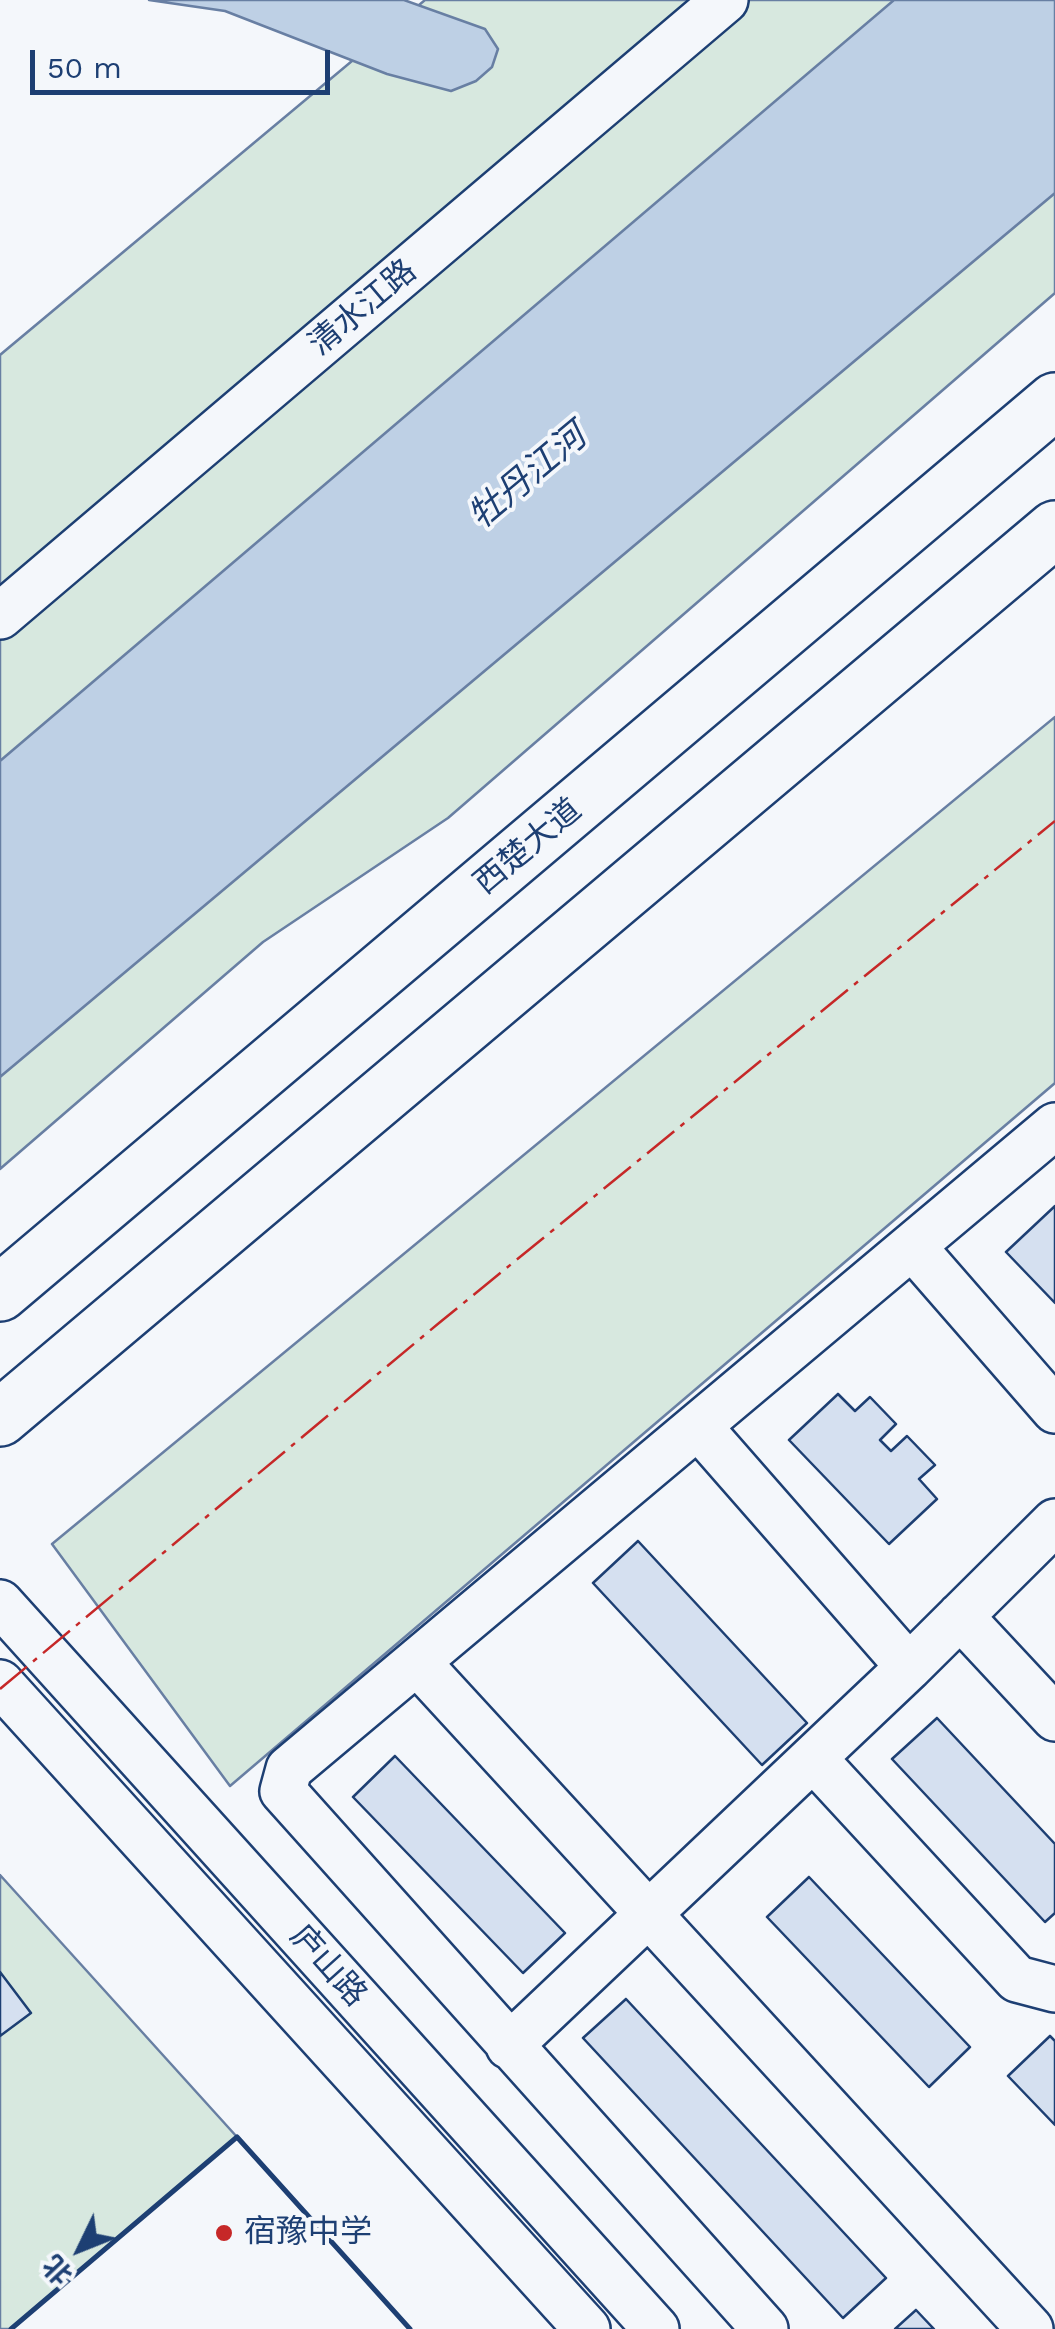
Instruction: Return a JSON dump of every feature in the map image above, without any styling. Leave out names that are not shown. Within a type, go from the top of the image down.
[{"type":"highway","name":"西楚大道","points":[[0,1293],[1055,401]]},
{"type":"highway","points":[[0,1418],[1055,529]]},
{"type":"street","name":"清水江路","points":[[0,616],[726,0]]},
{"type":"street","points":[[766,2329],[283,1791],[289,1769],[1055,1126]]},
{"type":"street","points":[[912,1246],[1055,1410]]},
{"type":"street","points":[[698,1426],[909,1666]]},
{"type":"street","points":[[510,2046],[1055,1522]]},
{"type":"street","name":"庐山路","points":[[0,1602],[656,2329]]},
{"type":"street","points":[[960,1616],[1055,1718]]},
{"type":"street","points":[[418,1662],[1030,2329]]},
{"type":"street","name":"庐山路","points":[[0,1683],[587,2329]]},
{"type":"street","points":[[813,1758],[1017,1979],[1055,1989]]},
{"type":"shaded area","points":[[425,0],[1055,0],[1055,293],[448,818],[263,942],[0,1169],[0,355]]},
{"type":"shaded area","points":[[1055,717],[1055,1083],[230,1786],[52,1544]]},
{"type":"shaded area","points":[[0,1875],[237,2137],[11,2329],[0,2329]]},
{"type":"water","points":[[149,0],[404,0],[485,29],[498,49],[492,67],[476,81],[451,91],[387,74],[225,11]]},
{"type":"water","name":"牡丹江河","points":[[894,0],[1055,0],[1055,193],[0,1077],[0,761]]},
{"type":"building","points":[[1055,1206],[1055,1303],[1006,1252]]},
{"type":"building","points":[[838,1394],[855,1411],[870,1397],[896,1424],[880,1440],[891,1451],[907,1436],[935,1465],[919,1479],[937,1499],[889,1544],[789,1440]]},
{"type":"building","points":[[638,1541],[807,1723],[762,1765],[593,1583]]},
{"type":"building","points":[[937,1718],[1055,1844],[1055,1913],[1045,1922],[892,1759]]},
{"type":"building","points":[[395,1756],[565,1933],[523,1973],[353,1797]]},
{"type":"building","points":[[809,1877],[970,2047],[929,2087],[767,1917]]},
{"type":"building","points":[[0,1972],[31,2013],[0,2036]]},
{"type":"building","points":[[626,1999],[886,2278],[843,2318],[583,2038]]},
{"type":"building","points":[[1050,2036],[1055,2041],[1055,2125],[1008,2076]]},
{"type":"building","points":[[916,2310],[934,2329],[895,2329]]},
{"type":"wall","points":[[11,2329],[237,2137],[410,2329]]},
{"type":"power","points":[[0,1689],[439,1323],[1055,821]]},
{"type":"place","name":"宿豫中学","points":[[224,2233]]}]
